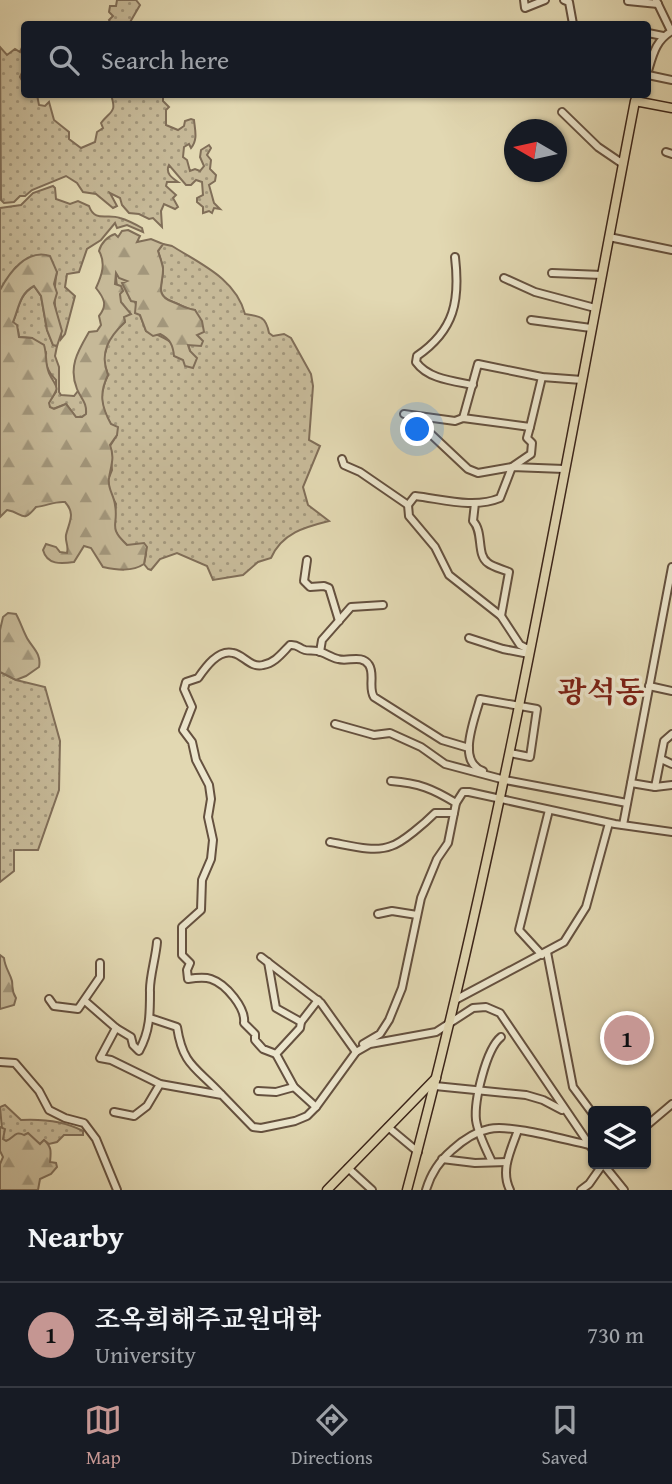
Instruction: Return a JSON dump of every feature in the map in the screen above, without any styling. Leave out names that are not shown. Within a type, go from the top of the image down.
[{"type":"main road","points":[[407,1190],[438,1076],[501,799],[635,101],[638,98]]},
{"type":"main road","points":[[642,98],[672,108]]},
{"type":"main road","points":[[327,1190],[438,1076]]},
{"type":"street","points":[[523,0],[525,8],[545,0]]},
{"type":"street","points":[[564,0],[569,2],[572,21]]},
{"type":"street","points":[[628,1],[657,2],[672,31],[663,36],[656,45],[651,62]]},
{"type":"street","points":[[651,34],[663,36]]},
{"type":"street","points":[[651,74],[672,80]]},
{"type":"street","points":[[562,112],[598,147],[623,164]]},
{"type":"street","points":[[609,237],[672,250]]},
{"type":"street","points":[[455,257],[458,283],[450,323],[430,347],[417,356],[416,362],[421,369],[445,380],[472,384]]},
{"type":"street","points":[[552,273],[602,275]]},
{"type":"street","points":[[504,278],[536,292],[595,308]]},
{"type":"street","points":[[531,320],[591,328]]},
{"type":"street","points":[[463,418],[478,364],[542,377],[582,380]]},
{"type":"street","points":[[529,652],[520,645],[501,616],[449,575],[435,547],[409,516],[408,505],[415,496],[475,503],[488,503],[500,498],[512,467],[531,454],[532,443],[527,438],[542,377]]},
{"type":"street","points":[[404,414],[530,427]]},
{"type":"street","points":[[418,422],[468,469],[478,473],[512,467],[565,469]]},
{"type":"street","points":[[342,459],[344,465],[360,472],[408,505]]},
{"type":"street","points":[[475,503],[473,521],[479,527],[482,556],[486,562],[509,572],[501,616]]},
{"type":"street","points":[[307,560],[304,582],[310,587],[329,588],[339,621]]},
{"type":"street","points":[[622,825],[672,567]]},
{"type":"street","points":[[320,652],[322,640],[351,607],[383,605]]},
{"type":"street","points":[[469,638],[503,649],[529,652]]},
{"type":"street","points":[[316,1107],[294,1087],[276,1054],[263,1049],[255,1040],[255,1034],[244,1023],[245,1016],[229,991],[211,978],[188,979],[187,970],[190,963],[182,955],[182,927],[201,910],[202,880],[211,859],[213,840],[208,817],[211,799],[209,785],[196,760],[192,742],[183,730],[192,707],[184,689],[186,682],[198,678],[206,665],[227,653],[234,653],[251,664],[262,666],[276,659],[290,645],[296,644],[305,650],[320,652],[336,659],[348,661],[359,658],[371,668],[371,693],[374,697],[442,740],[469,748]]},
{"type":"street","points":[[649,687],[672,691]]},
{"type":"street","points":[[505,778],[479,771],[470,761],[469,748],[480,699],[537,709],[530,757],[510,753]]},
{"type":"street","points":[[335,724],[374,735],[390,733],[421,747],[445,764],[627,803]]},
{"type":"street","points":[[655,787],[664,741],[672,734]]},
{"type":"street","points":[[661,759],[672,764]]},
{"type":"street","points":[[391,781],[432,789],[456,803]]},
{"type":"street","points":[[631,783],[655,787],[672,785]]},
{"type":"street","points":[[150,1018],[177,1027],[182,1054],[189,1065],[253,1127],[261,1128],[295,1121],[316,1107],[355,1051],[380,1034],[389,1020],[402,988],[421,898],[437,859],[448,843],[456,803],[463,792],[609,823],[672,832]]},
{"type":"street","points":[[549,810],[519,930],[544,954],[573,1087],[588,1107]]},
{"type":"street","points":[[330,842],[372,848],[392,846],[419,828],[435,813],[454,813]]},
{"type":"street","points":[[455,1000],[564,942],[586,907],[609,823]]},
{"type":"street","points":[[378,914],[392,911],[417,915]]},
{"type":"street","points":[[85,1001],[116,1028],[131,1037],[132,1045],[139,1051],[145,1040],[150,1018],[152,1006],[149,990],[158,942]]},
{"type":"street","points":[[261,957],[318,1000],[355,1051]]},
{"type":"street","points":[[268,962],[276,1007],[300,1022]]},
{"type":"street","points":[[49,999],[54,1006],[78,1009],[100,977],[100,963]]},
{"type":"street","points":[[276,1054],[300,1028],[300,1022],[318,1000]]},
{"type":"street","points":[[355,1051],[370,1044],[436,1032],[474,1008],[486,1007],[500,1013],[588,1142]]},
{"type":"street","points":[[116,1028],[100,1058],[111,1060],[160,1084],[222,1095]]},
{"type":"street","points":[[492,1162],[476,1119],[485,1061],[494,1043],[501,1037]]},
{"type":"street","points":[[0,1062],[15,1063],[39,1091],[49,1110],[84,1123],[96,1139],[117,1190]]},
{"type":"street","points":[[114,1112],[134,1116],[147,1106],[160,1084]]},
{"type":"street","points":[[435,1086],[526,1095],[558,1106],[569,1116]]},
{"type":"street","points":[[258,1091],[276,1092],[294,1087]]},
{"type":"street","points":[[651,1122],[672,1104]]},
{"type":"street","points":[[388,1127],[418,1152]]},
{"type":"street","points":[[426,1190],[430,1177],[442,1159],[466,1138],[489,1128],[518,1130],[588,1147]]},
{"type":"street","points":[[510,1190],[504,1179],[518,1130]]},
{"type":"street","points":[[442,1159],[475,1163],[507,1162]]},
{"type":"street","points":[[348,1168],[372,1190]]},
{"type":"street","points":[[581,1190],[600,1169]]},
{"type":"street","points":[[607,1169],[624,1190]]},
{"type":"green space","points":[[117,0],[136,0],[140,5],[131,21],[110,21],[113,16],[109,12],[110,6],[116,6]]},
{"type":"green space","points":[[0,47],[7,55],[15,49],[20,52],[21,50],[21,98],[38,98],[39,105],[45,106],[49,102],[54,120],[69,132],[69,139],[81,148],[95,142],[97,132],[103,128],[101,123],[113,108],[112,98],[163,98],[169,107],[166,110],[166,125],[178,130],[184,126],[185,121],[194,120],[195,142],[191,148],[189,144],[184,147],[183,157],[187,160],[190,171],[200,171],[204,166],[200,157],[201,150],[209,145],[211,148],[207,155],[211,160],[210,169],[216,175],[215,181],[209,185],[214,203],[220,209],[214,208],[212,213],[203,213],[203,207],[197,202],[197,198],[203,195],[202,182],[196,180],[191,185],[186,185],[169,165],[171,177],[178,182],[167,182],[166,186],[176,195],[173,198],[178,207],[175,209],[164,204],[161,211],[162,227],[153,218],[129,213],[120,198],[110,193],[117,206],[113,208],[96,194],[83,192],[77,183],[66,176],[20,196],[14,202],[4,203],[1,200]]},
{"type":"green space","points":[[53,186],[56,199],[70,204],[78,201],[89,206],[98,216],[123,219],[142,228],[143,232],[127,225],[117,228],[115,223],[101,240],[87,249],[79,272],[67,274],[65,287],[75,296],[65,334],[61,339],[55,302],[57,272],[16,267],[0,290],[0,208],[21,205],[33,193]]},
{"type":"green space","points":[[128,230],[140,236],[137,242],[151,239],[163,244],[158,251],[163,268],[161,292],[167,299],[195,310],[202,321],[204,332],[197,335],[203,341],[201,346],[188,345],[197,358],[193,368],[185,366],[183,360],[174,356],[172,346],[166,338],[160,334],[153,336],[146,331],[140,315],[135,313],[136,302],[131,301],[122,283],[127,281],[119,278],[116,273],[115,284],[121,286],[123,291],[120,294],[121,302],[131,314],[124,317],[125,322],[110,340],[105,353],[108,375],[102,394],[103,405],[111,424],[118,427],[117,435],[110,445],[112,458],[109,485],[116,512],[115,530],[127,545],[144,543],[147,547],[144,564],[129,569],[103,567],[91,548],[84,546],[74,562],[55,562],[45,555],[43,550],[46,544],[67,553],[66,535],[71,514],[65,502],[36,507],[25,516],[7,510],[0,517],[0,290],[8,276],[26,259],[42,254],[50,256],[57,272],[54,303],[62,331],[57,346],[53,345],[47,330],[41,296],[34,286],[22,297],[13,322],[17,325],[19,337],[32,338],[44,345],[48,370],[56,387],[49,403],[50,407],[54,409],[66,404],[76,417],[82,417],[86,414],[86,406],[74,381],[74,366],[89,332],[97,331],[101,325],[99,316],[104,302],[96,288],[102,269],[99,251],[110,236],[115,234],[118,237],[122,231]]},
{"type":"green space","points":[[163,244],[172,246],[226,282],[234,291],[245,314],[262,318],[273,336],[284,334],[291,338],[311,374],[313,386],[309,440],[320,446],[303,487],[308,505],[329,521],[295,532],[281,543],[271,558],[258,562],[243,575],[213,580],[207,566],[177,553],[160,559],[151,570],[148,569],[144,564],[146,554],[127,545],[113,526],[116,504],[110,493],[108,480],[112,470],[110,446],[117,435],[105,412],[102,392],[108,375],[103,358],[108,341],[125,322],[117,289],[116,271],[127,281],[146,331],[190,351],[188,344],[196,334],[195,310],[167,299],[161,292],[163,268],[158,251]]},
{"type":"green space","points":[[34,286],[41,296],[47,330],[53,345],[57,346],[55,356],[59,367],[59,392],[61,395],[74,396],[78,391],[87,404],[86,414],[82,417],[76,417],[66,404],[50,408],[48,403],[56,392],[56,380],[47,367],[46,352],[32,338],[19,337],[13,322],[22,298]]},
{"type":"green space","points":[[8,613],[16,614],[40,662],[39,667],[16,680],[0,672],[0,630],[3,617]]},
{"type":"green space","points":[[0,672],[16,680],[45,687],[60,741],[59,790],[38,850],[14,850],[14,871],[0,882]]},
{"type":"green space","points":[[0,955],[4,958],[16,998],[14,1005],[0,1009]]},
{"type":"green space","points":[[5,1105],[21,1120],[60,1123],[83,1131],[83,1135],[64,1135],[57,1142],[49,1144],[44,1140],[40,1144],[3,1140],[0,1107]]},
{"type":"green space","points":[[0,1127],[5,1129],[3,1139],[6,1141],[16,1134],[28,1133],[40,1144],[44,1140],[48,1145],[51,1152],[50,1162],[56,1163],[57,1167],[51,1174],[40,1179],[38,1190],[0,1190],[0,1164],[3,1157],[0,1151]]},
{"type":"place","name":"조옥희해주교원대학","points":[[627,1038]]},
{"type":"district","name":"광석동","points":[[601,691]]}]
